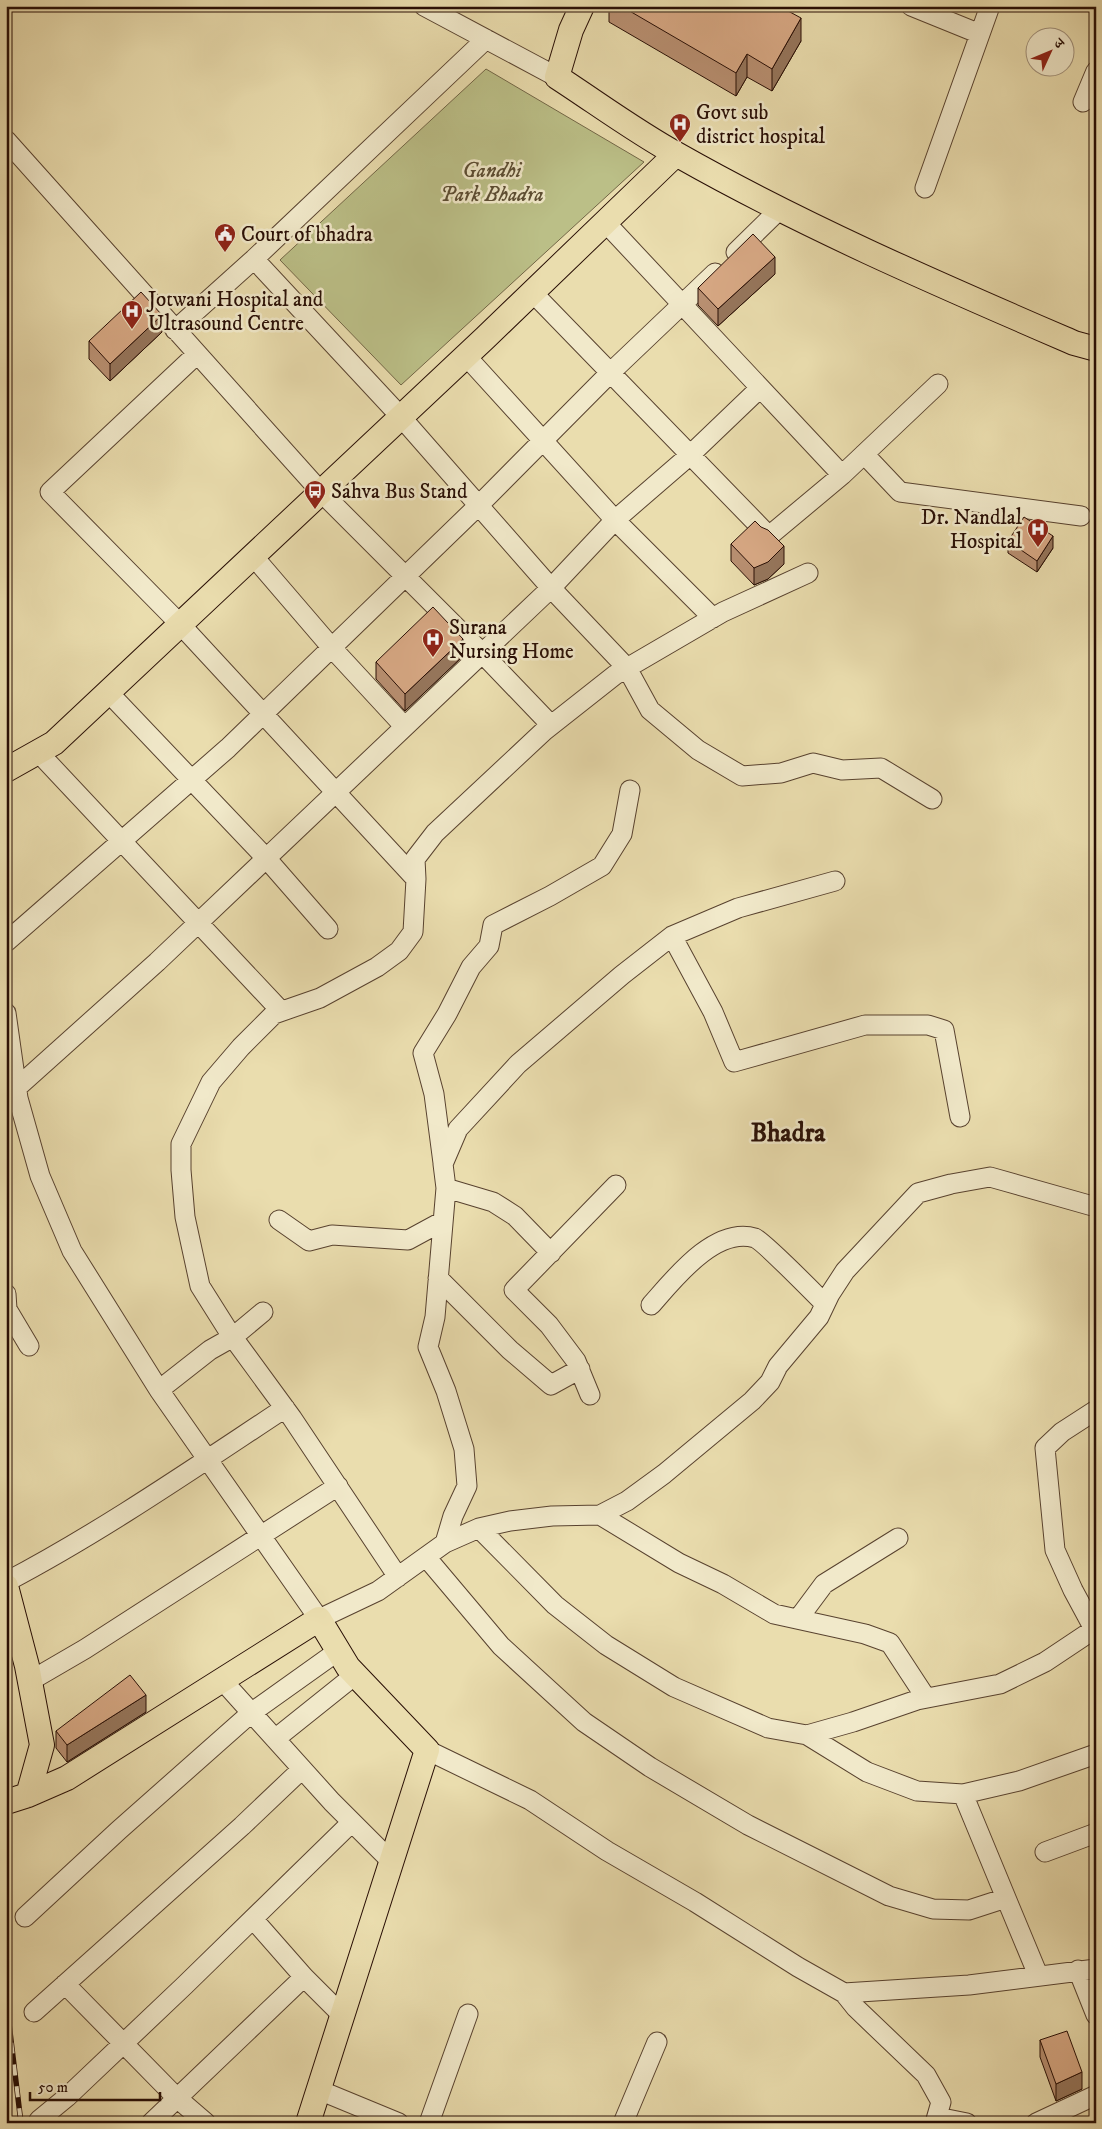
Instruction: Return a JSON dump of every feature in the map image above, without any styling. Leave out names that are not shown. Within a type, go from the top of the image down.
[{"type":"main road","points":[[582,6],[557,77],[676,154],[780,209],[889,263],[1074,343],[1096,350]]},
{"type":"main road","points":[[6,770],[54,743],[466,356],[676,154]]},
{"type":"main road","points":[[6,1584],[30,1681],[42,1745],[17,1799]]},
{"type":"main road","points":[[17,1799],[67,1778],[319,1619],[355,1675],[427,1750],[308,2123]]},
{"type":"street","points":[[424,6],[557,77]]},
{"type":"street","points":[[911,6],[980,34]]},
{"type":"street","points":[[926,188],[990,6]]},
{"type":"street","points":[[175,330],[254,259],[486,39]]},
{"type":"street","points":[[1084,102],[1096,71]]},
{"type":"street","points":[[6,140],[321,492],[551,725]]},
{"type":"street","points":[[6,942],[193,779],[263,714],[780,209]]},
{"type":"street","points":[[606,222],[842,475]]},
{"type":"street","points":[[254,259],[401,417],[552,588],[627,668],[650,710],[698,750],[742,776],[781,773],[813,763],[842,770],[881,768],[932,799]]},
{"type":"street","points":[[532,293],[769,536],[842,475],[938,384]]},
{"type":"street","points":[[196,354],[50,492],[180,624],[416,879]]},
{"type":"street","points":[[466,356],[544,440],[614,520],[713,618]]},
{"type":"street","points":[[12,1092],[199,922],[552,588],[614,520],[689,456],[760,388]]},
{"type":"street","points":[[864,454],[900,492],[1081,516]]},
{"type":"street","points":[[253,556],[332,648],[404,726]]},
{"type":"street","points":[[398,1577],[285,1408],[233,1338],[200,1286],[185,1217],[180,1144],[211,1082],[241,1047],[274,1014],[320,998],[377,967],[399,951],[413,932],[416,879],[415,859],[435,833],[551,725],[615,675],[713,618],[808,573]]},
{"type":"street","points":[[108,692],[193,779],[328,929]]},
{"type":"street","points":[[38,752],[282,1011]]},
{"type":"street","points":[[445,1543],[453,1516],[467,1486],[464,1448],[446,1391],[428,1347],[435,1317],[446,1188],[434,1094],[423,1053],[447,1014],[470,967],[489,946],[493,925],[550,896],[602,866],[622,834],[630,790]]},
{"type":"street","points":[[443,1164],[458,1128],[518,1064],[622,975],[672,936],[738,908],[835,881]]},
{"type":"street","points":[[672,936],[713,1012],[734,1062],[864,1025],[928,1025],[944,1030],[960,1117]]},
{"type":"street","points":[[6,1013],[12,1092],[18,1098],[40,1176],[72,1251],[160,1390],[319,1619],[378,1591],[445,1543],[479,1528],[510,1521],[544,1517],[600,1515],[627,1501],[664,1474],[752,1401],[770,1382],[778,1366],[819,1317],[845,1271],[918,1193],[951,1184],[990,1177],[1096,1207]]},
{"type":"street","points":[[590,1395],[576,1361],[549,1325],[514,1290],[616,1185]]},
{"type":"street","points":[[446,1188],[493,1202],[515,1216],[551,1253]]},
{"type":"street","points":[[279,1220],[309,1241],[332,1235],[408,1240],[443,1221]]},
{"type":"street","points":[[651,1305],[687,1266],[715,1244],[735,1237],[757,1238],[825,1304]]},
{"type":"street","points":[[438,1278],[510,1350],[551,1385],[580,1369]]},
{"type":"street","points":[[6,1294],[8,1309],[29,1346]]},
{"type":"street","points":[[160,1390],[210,1350],[233,1338],[263,1312]]},
{"type":"street","points":[[6,1584],[207,1459],[285,1408]]},
{"type":"street","points":[[807,1735],[926,1698],[1000,1684],[1045,1662],[1095,1629],[1073,1590],[1055,1550],[1045,1448],[1062,1432],[1096,1410]]},
{"type":"street","points":[[30,1681],[85,1649],[338,1486]]},
{"type":"street","points":[[600,1515],[678,1563],[722,1584],[774,1614],[865,1634],[890,1643],[926,1698]]},
{"type":"street","points":[[479,1528],[555,1605],[606,1645],[674,1687],[768,1728],[807,1735],[867,1772],[908,1788],[917,1791],[963,1794],[1019,1781],[1096,1754]]},
{"type":"street","points":[[798,1619],[824,1584],[898,1538]]},
{"type":"street","points":[[426,1557],[501,1646],[584,1722],[650,1767],[748,1825],[889,1896],[933,1909],[969,1910],[1006,1898]]},
{"type":"street","points":[[26,1918],[119,1830],[251,1713],[338,1650]]},
{"type":"street","points":[[274,1739],[355,1675]]},
{"type":"street","points":[[222,1680],[302,1769],[392,1862]]},
{"type":"street","points":[[427,1750],[530,1800],[606,1851],[695,1902],[798,1967],[844,1993],[856,2008],[926,2075],[941,2102],[936,2120],[967,2123]]},
{"type":"street","points":[[34,2012],[242,1826],[302,1769]]},
{"type":"street","points":[[963,1794],[1038,1975]]},
{"type":"street","points":[[39,2120],[123,2044],[352,1822]]},
{"type":"street","points":[[1045,1852],[1096,1832]]},
{"type":"street","points":[[253,1919],[304,1977],[342,2016]]},
{"type":"street","points":[[844,1993],[884,1992],[969,1985],[1087,1970],[1096,2015]]},
{"type":"street","points":[[151,2123],[304,1977]]},
{"type":"street","points":[[65,1984],[176,2098],[206,2123]]},
{"type":"street","points":[[428,2123],[468,2014]]},
{"type":"street","points":[[623,2123],[657,2042]]},
{"type":"street","points":[[319,2090],[398,2123]]},
{"type":"street","points":[[1036,2123],[1096,2095]]},
{"type":"green space","name":"Gandhi Park Bhadra","points":[[486,69],[644,162],[401,385],[280,260]]},
{"type":"building","points":[[621,6],[779,6],[801,18],[772,69],[747,54],[736,73]]},
{"type":"building","points":[[753,234],[775,257],[718,309],[698,288]]},
{"type":"building","points":[[141,292],[162,315],[110,364],[89,341]]},
{"type":"building","points":[[1024,517],[1053,536],[1037,561],[1008,541]]},
{"type":"building","points":[[755,521],[761,527],[768,530],[784,546],[768,562],[754,568],[731,544]]},
{"type":"building","points":[[433,607],[463,639],[405,694],[376,662]]},
{"type":"building","points":[[130,1675],[146,1695],[67,1745],[56,1731]]},
{"type":"building","points":[[1067,2031],[1082,2072],[1056,2084],[1040,2040]]},
{"type":"railway","points":[[6,1999],[21,2123]]},
{"type":"place","name":"Govt sub district hospital","points":[[680,143]]},
{"type":"place","name":"Court of bhadra","points":[[225,253]]},
{"type":"place","name":"Jotwani Hospital and Ultrasound Centre","points":[[132,330]]},
{"type":"place","name":"Sahva Bus Stand","points":[[315,510]]},
{"type":"place","name":"Dr. Nandlal Hospital","points":[[1038,548]]},
{"type":"place","name":"Surana Nursing Home","points":[[433,658]]},
{"type":"district","name":"Bhadra","points":[[788,1132]]}]
